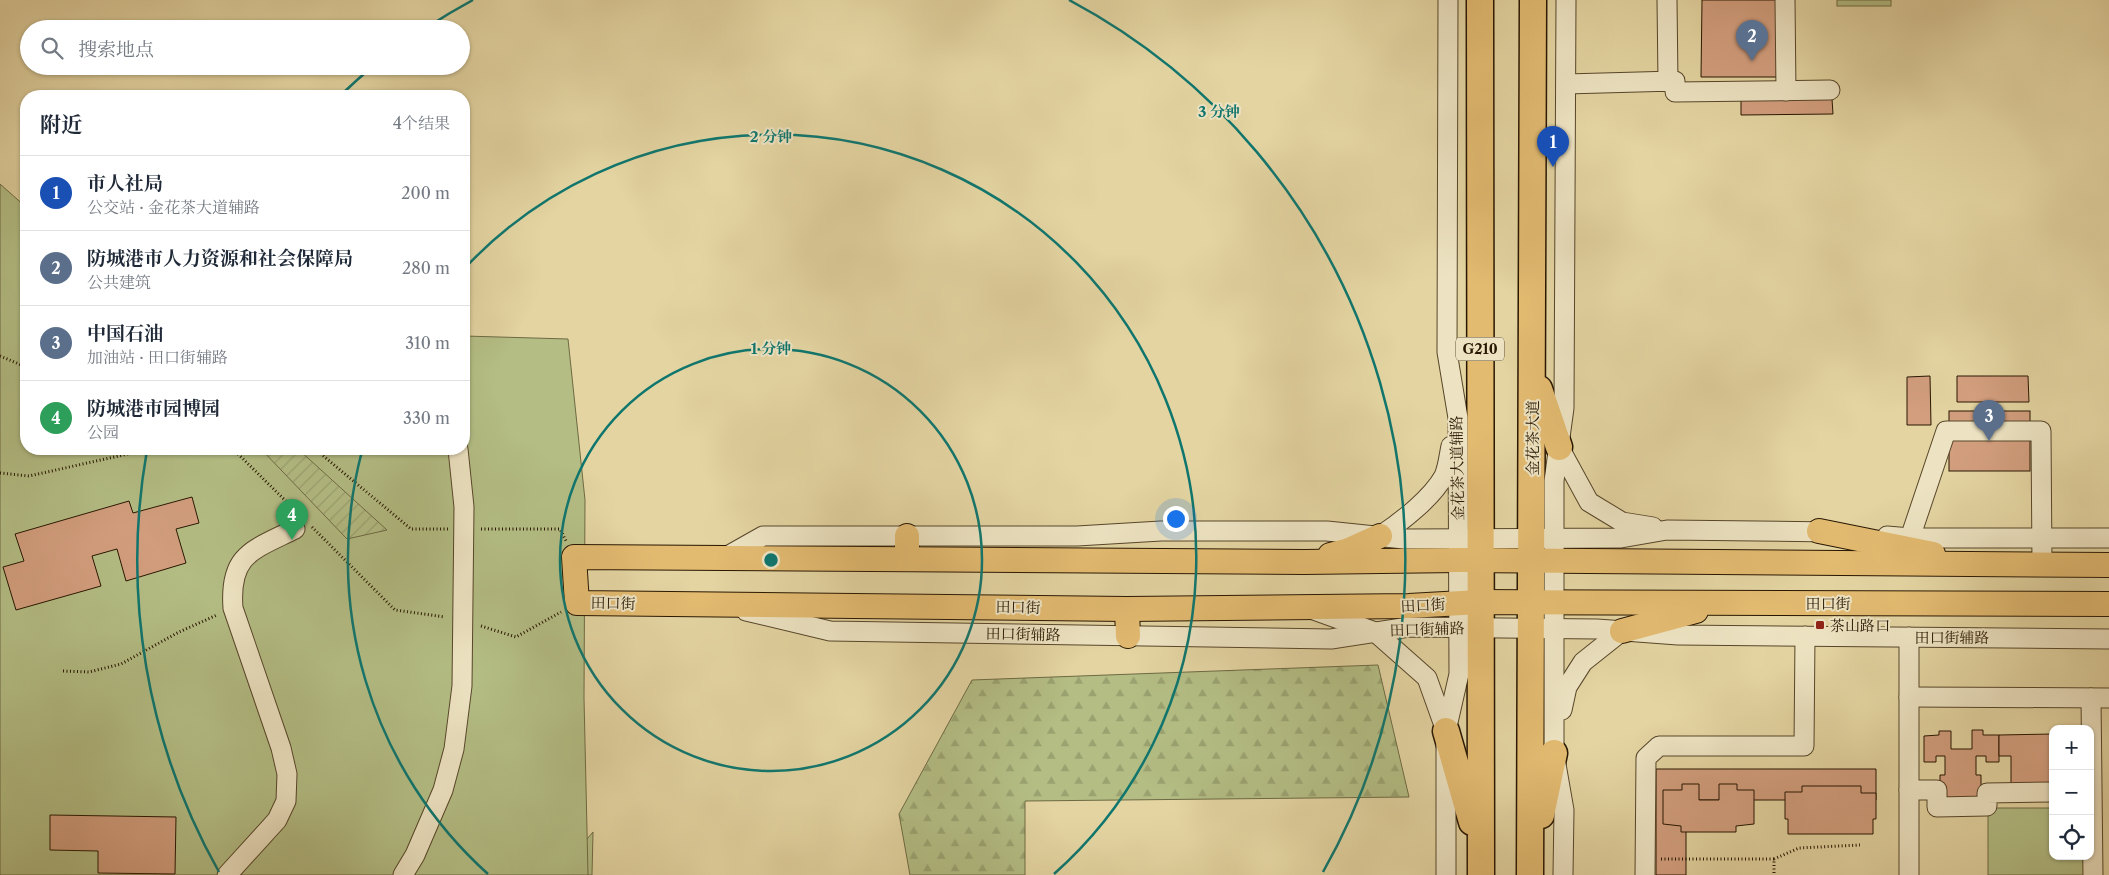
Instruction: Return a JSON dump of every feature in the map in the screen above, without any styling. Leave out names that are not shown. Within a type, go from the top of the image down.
[{"type":"highway","name":"G210","points":[[1480,0],[1469,628],[1481,865]]},
{"type":"highway","name":"金花茶大道","points":[[1530,872],[1543,602],[1543,549],[1532,370],[1533,0]]},
{"type":"highway","points":[[1532,370],[1559,447]]},
{"type":"highway","points":[[1446,731],[1481,865]]},
{"type":"highway","points":[[1530,872],[1554,753]]},
{"type":"main road","points":[[1819,530],[1986,564]]},
{"type":"main road","points":[[907,536],[907,560]]},
{"type":"main road","points":[[1304,562],[1349,550],[1380,536]]},
{"type":"main road","points":[[574,557],[1304,562],[1469,549],[1543,549],[1986,564],[2109,565]]},
{"type":"main road","name":"田口街","points":[[574,557],[577,603],[1127,609],[1409,606],[1469,602],[2109,604]]},
{"type":"main road","points":[[1622,631],[1724,603]]},
{"type":"main road","points":[[1127,609],[1128,636]]},
{"type":"street","name":"金花茶大道辅路","points":[[1448,0],[1447,352],[1458,418],[1469,549]]},
{"type":"street","points":[[1566,0],[1564,408],[1543,549],[1666,530],[1819,530],[1910,538],[2109,538]]},
{"type":"street","points":[[1667,0],[1668,81]]},
{"type":"street","points":[[1785,0],[1786,90]]},
{"type":"street","points":[[1566,84],[1675,81],[1675,92],[1830,90]]},
{"type":"street","points":[[1380,536],[1399,524],[1423,502],[1444,475],[1458,418]]},
{"type":"street","points":[[1910,538],[1946,431],[2041,431],[2042,565]]},
{"type":"street","points":[[1559,447],[1589,502],[1622,522],[1666,530]]},
{"type":"street","points":[[403,875],[415,855],[443,790],[454,749],[462,686],[464,507],[459,455]]},
{"type":"street","points":[[227,875],[277,820],[286,801],[287,774],[281,748],[233,608],[232,590],[234,574],[244,556],[303,525]]},
{"type":"street","points":[[724,558],[763,536],[1078,536],[1161,530],[1327,530],[1469,549]]},
{"type":"street","name":"田口街辅路","points":[[719,604],[830,632],[1331,639],[1409,627],[1622,631],[1678,635],[2109,638]]},
{"type":"street","points":[[1306,607],[1375,632],[1427,678],[1446,731]]},
{"type":"street","points":[[1446,875],[1446,731],[1469,628]]},
{"type":"street","points":[[1542,629],[1554,753],[1564,810],[1564,875]]},
{"type":"street","points":[[1554,753],[1567,687],[1583,662],[1622,631]]},
{"type":"street","points":[[1645,875],[1646,758],[1659,746],[1804,746],[1805,636]]},
{"type":"street","points":[[1909,637],[1909,875]]},
{"type":"street","points":[[1909,697],[2100,698],[2097,791],[2098,864]]},
{"type":"street","points":[[1909,790],[1937,790],[1937,807],[1988,806],[1987,793],[2049,792]]},
{"type":"path","points":[[0,356],[20,364]]},
{"type":"path","points":[[0,473],[29,476],[123,455]]},
{"type":"path","points":[[239,455],[303,525],[395,610],[463,620],[516,637],[577,603]]},
{"type":"path","points":[[322,455],[411,529],[560,529],[574,557]]},
{"type":"path","points":[[63,671],[89,672],[121,664],[179,632],[233,608]]},
{"type":"path","points":[[1656,859],[1774,859],[1799,848],[1860,845]]},
{"type":"path","points":[[1774,859],[1774,875]]},
{"type":"green space","points":[[1837,0],[1891,0],[1891,6],[1837,6]]},
{"type":"green space","points":[[0,184],[20,202],[20,455],[470,455],[470,336],[568,339],[585,500],[584,698],[588,875],[0,875]]},
{"type":"green space","points":[[267,455],[305,455],[387,530],[347,539]]},
{"type":"green space","points":[[1378,665],[1409,797],[1025,801],[1025,875],[910,875],[899,814],[972,680]]},
{"type":"green space","points":[[1988,808],[2049,808],[2049,860],[2086,860],[2086,875],[1988,875]]},
{"type":"green space","points":[[593,832],[592,875],[556,875]]},
{"type":"building","points":[[1702,0],[1777,0],[1777,77],[1701,77]]},
{"type":"building","points":[[1741,99],[1832,99],[1833,114],[1741,115]]},
{"type":"building","points":[[1930,376],[1931,425],[1907,425],[1907,377]]},
{"type":"building","points":[[1957,376],[2028,376],[2029,402],[1957,402]]},
{"type":"building","points":[[1949,411],[2030,411],[2030,471],[1949,471]]},
{"type":"building","points":[[192,497],[199,523],[176,529],[186,563],[126,581],[117,549],[92,556],[101,586],[16,610],[3,567],[24,561],[15,534],[129,501],[133,513]]},
{"type":"building","points":[[1972,730],[1983,730],[1983,735],[1999,735],[1999,762],[1986,762],[1986,756],[1976,756],[1976,775],[1981,775],[1981,800],[1940,800],[1940,775],[1945,775],[1945,756],[1936,756],[1936,762],[1924,762],[1924,736],[1939,735],[1939,731],[1951,731],[1951,749],[1972,749]]},
{"type":"building","points":[[2049,734],[2049,786],[2011,786],[2011,756],[1999,756],[1999,735]]},
{"type":"building","points":[[1656,769],[1876,769],[1876,800],[1686,800],[1686,875],[1656,875]]},
{"type":"building","points":[[1682,784],[1699,784],[1699,800],[1719,800],[1719,784],[1737,784],[1737,790],[1754,790],[1754,824],[1736,826],[1736,832],[1681,832],[1681,826],[1663,824],[1663,790],[1682,790]]},
{"type":"building","points":[[1802,786],[1861,786],[1861,793],[1876,793],[1876,819],[1873,819],[1873,834],[1788,834],[1788,819],[1785,819],[1785,792],[1802,792]]},
{"type":"building","points":[[50,815],[176,817],[175,874],[98,873],[98,851],[50,850]]},
{"type":"place","name":"防城港市人力资源和社会保障局","points":[[1752,61]]},
{"type":"place","name":"市人社局","points":[[1553,167]]},
{"type":"place","name":"中国石油","points":[[1989,441]]},
{"type":"place","name":"防城港市园博园","points":[[292,540]]},
{"type":"place","name":"茶山路口","points":[[1820,625]]}]
